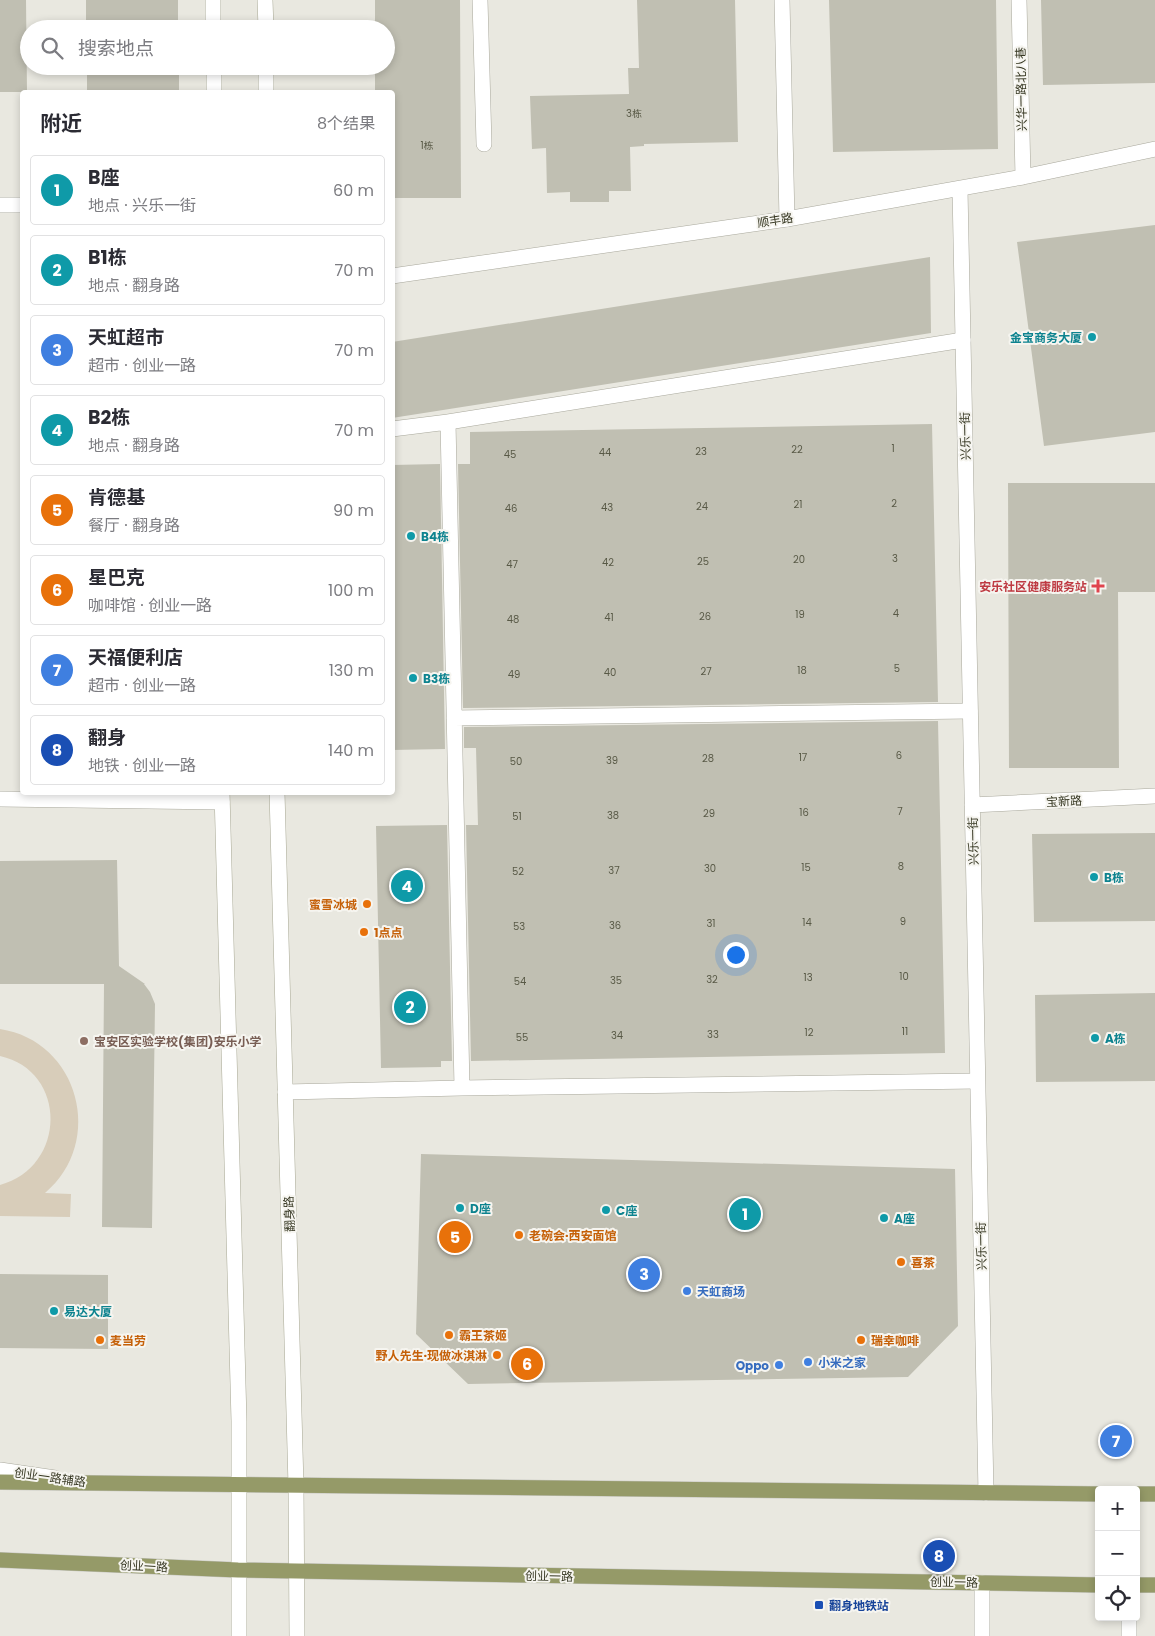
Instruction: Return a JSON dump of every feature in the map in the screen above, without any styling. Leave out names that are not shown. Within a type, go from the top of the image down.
[{"type":"main road","points":[[0,1482],[1095,1494]]},
{"type":"main road","points":[[1140,1494],[1155,1494]]},
{"type":"main road","name":"创业一路","points":[[0,1560],[238,1570],[1095,1585]]},
{"type":"main road","points":[[1140,1585],[1155,1586]]},
{"type":"street","points":[[213,0],[213,20]]},
{"type":"street","points":[[265,0],[266,20]]},
{"type":"street","points":[[480,0],[484,144]]},
{"type":"street","points":[[782,0],[787,219]]},
{"type":"street","name":"兴华一路北八巷","points":[[1019,0],[1023,177]]},
{"type":"street","points":[[214,75],[214,90]]},
{"type":"street","points":[[266,75],[266,90]]},
{"type":"street","name":"顺丰路","points":[[395,276],[787,219],[960,189],[1155,149]]},
{"type":"street","name":"兴乐一街","points":[[960,189],[986,1493]]},
{"type":"street","points":[[0,205],[20,205]]},
{"type":"street","points":[[395,429],[448,422],[963,340]]},
{"type":"street","points":[[448,422],[462,1088]]},
{"type":"street","points":[[454,718],[970,711]]},
{"type":"street","name":"翻身路","points":[[278,795],[296,1486],[297,1636]]},
{"type":"street","name":"宝新路","points":[[972,805],[1155,796]]},
{"type":"street","points":[[0,799],[222,797],[240,1486],[239,1636]]},
{"type":"street","points":[[286,1092],[978,1081]]},
{"type":"street","name":"创业一路辅路","points":[[0,1470],[100,1484]]},
{"type":"street","points":[[982,1583],[982,1636]]},
{"type":"street","points":[[1129,1621],[1129,1636]]},
{"type":"shaded area","points":[[0,1029],[27,1037],[49,1053],[65,1073],[75,1096],[78,1122],[75,1148],[64,1172],[45,1193],[71,1194],[70,1217],[0,1216],[0,1185],[22,1175],[38,1159],[47,1140],[51,1119],[48,1099],[38,1080],[22,1065],[0,1056]]},
{"type":"building","points":[[0,0],[26,0],[26,20],[20,20],[20,75],[27,75],[27,90],[0,92]]},
{"type":"building","points":[[86,0],[178,0],[178,20],[86,20]]},
{"type":"building","points":[[375,0],[460,0],[461,198],[395,198],[395,90],[375,90],[375,75],[395,75],[395,20],[375,20]]},
{"type":"building","points":[[637,0],[735,0],[738,142],[644,144],[644,146],[630,147],[631,191],[609,191],[609,202],[570,202],[570,192],[547,193],[546,148],[532,149],[530,96],[629,94],[628,68],[639,68]]},
{"type":"building","points":[[829,0],[996,0],[998,149],[833,152]]},
{"type":"building","points":[[1041,0],[1155,0],[1155,83],[1043,85]]},
{"type":"building","points":[[87,75],[179,75],[179,90],[87,90]]},
{"type":"building","name":"金宝商务大厦","points":[[1155,225],[1155,432],[1044,446],[1017,242]]},
{"type":"building","points":[[930,257],[931,333],[395,418],[395,342]]},
{"type":"building","points":[[932,424],[938,702],[463,708],[458,464],[470,464],[470,432]]},
{"type":"building","points":[[440,464],[445,749],[395,750],[395,465]]},
{"type":"building","points":[[1008,483],[1155,483],[1155,592],[1118,592],[1119,768],[1009,768]]},
{"type":"building","points":[[938,721],[945,1053],[471,1061],[466,825],[478,825],[476,748],[464,748],[464,727]]},
{"type":"building","points":[[447,825],[452,1061],[441,1061],[441,1067],[381,1068],[376,826]]},
{"type":"building","name":"B栋","points":[[1155,833],[1155,921],[1034,922],[1032,834]]},
{"type":"building","points":[[117,860],[119,966],[145,984],[155,1004],[152,1228],[102,1227],[104,984],[0,984],[0,861]]},
{"type":"building","name":"A栋","points":[[1155,993],[1155,1081],[1036,1082],[1035,995]]},
{"type":"building","name":"天虹商场","points":[[421,1154],[955,1169],[958,1326],[908,1377],[468,1384],[416,1334]]},
{"type":"building","name":"易达大厦","points":[[0,1274],[108,1275],[108,1349],[0,1348]]},
{"type":"place","name":"金宝商务大厦","points":[[1092,337]]},
{"type":"place","name":"B4栋","points":[[411,536]]},
{"type":"place","name":"安乐社区健康服务站","points":[[1098,586]]},
{"type":"place","name":"B3栋","points":[[413,678]]},
{"type":"place","name":"B栋","points":[[1094,877]]},
{"type":"place","name":"B2栋","points":[[407,886]]},
{"type":"place","name":"蜜雪冰城","points":[[367,904]]},
{"type":"place","name":"1点点","points":[[364,932]]},
{"type":"place","name":"B1栋","points":[[410,1007]]},
{"type":"place","name":"A栋","points":[[1095,1038]]},
{"type":"place","name":"宝安区实验学校(集团)安乐小学","points":[[84,1041]]},
{"type":"place","name":"D座","points":[[460,1208]]},
{"type":"place","name":"C座","points":[[606,1210]]},
{"type":"place","name":"B座","points":[[745,1214]]},
{"type":"place","name":"A座","points":[[884,1218]]},
{"type":"place","name":"老碗会·西安面馆","points":[[519,1235]]},
{"type":"place","name":"肯德基","points":[[455,1237]]},
{"type":"place","name":"喜茶","points":[[901,1262]]},
{"type":"place","name":"天虹超市","points":[[644,1274]]},
{"type":"place","name":"天虹商场","points":[[687,1291]]},
{"type":"place","name":"易达大厦","points":[[54,1311]]},
{"type":"place","name":"霸王茶姬","points":[[449,1335]]},
{"type":"place","name":"麦当劳","points":[[100,1340]]},
{"type":"place","name":"瑞幸咖啡","points":[[861,1340]]},
{"type":"place","name":"野人先生·现做冰淇淋","points":[[497,1355]]},
{"type":"place","name":"小米之家","points":[[808,1362]]},
{"type":"place","name":"星巴克","points":[[527,1364]]},
{"type":"place","name":"Oppo","points":[[779,1365]]},
{"type":"place","name":"天福便利店","points":[[1116,1441]]},
{"type":"place","name":"翻身","points":[[939,1556]]},
{"type":"place","name":"翻身地铁站","points":[[819,1605]]}]
